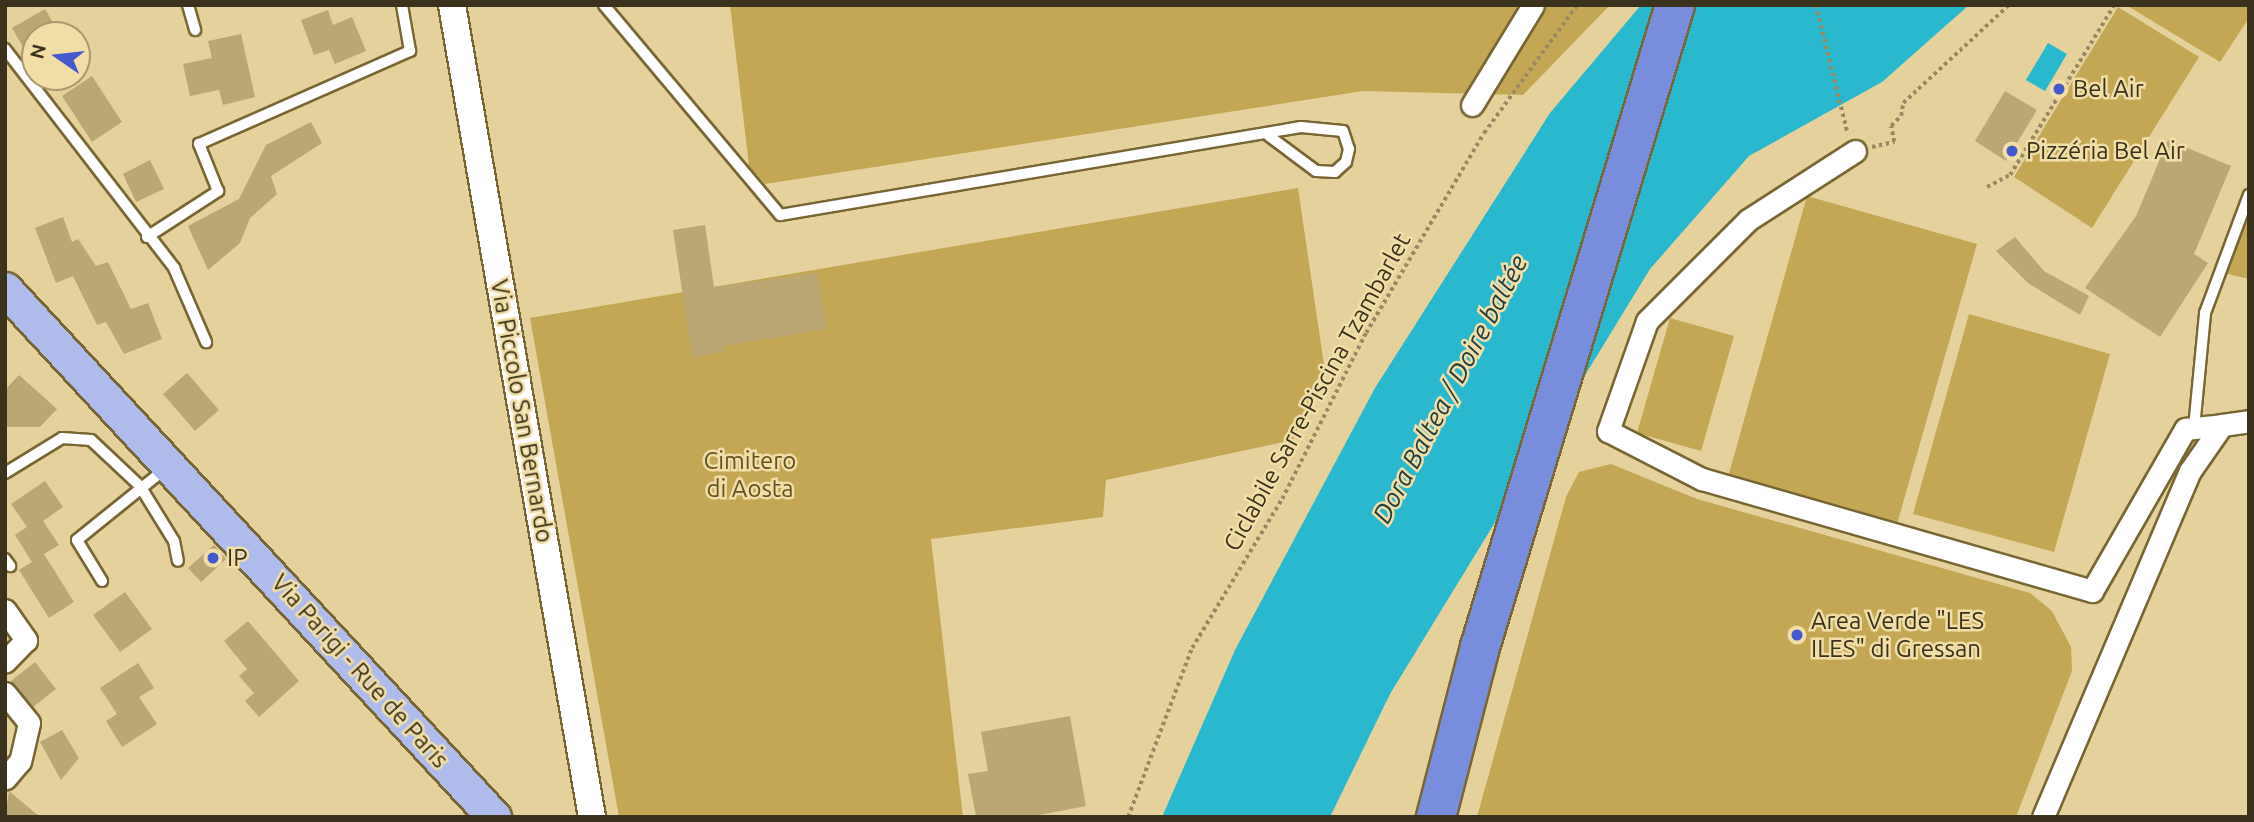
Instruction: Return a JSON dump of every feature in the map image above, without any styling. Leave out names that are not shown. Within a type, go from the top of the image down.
[{"type":"highway","points":[[1412,817],[1439,707],[1651,5]]},
{"type":"highway","points":[[1436,817],[1480,647],[1675,5]]},
{"type":"main road","name":"Via Parigi - Rue de Paris","points":[[5,289],[494,817]]},
{"type":"street","name":"Via Piccolo San Bernardo","points":[[452,5],[592,817]]},
{"type":"street","points":[[1472,105],[1533,5]]},
{"type":"street","points":[[1852,146],[1748,220],[1647,321],[1608,431],[1702,479],[2092,591],[2185,429],[2249,421]]},
{"type":"street","points":[[2043,817],[2190,471],[2222,425]]},
{"type":"street","points":[[5,610],[26,640],[5,662]]},
{"type":"street","points":[[5,693],[29,723],[20,761],[5,779]]},
{"type":"lane","points":[[188,5],[195,30]]},
{"type":"lane","points":[[147,237],[218,191],[199,144],[410,51],[402,5]]},
{"type":"lane","points":[[604,5],[779,215],[1326,125],[1343,131],[1349,149],[1346,162],[1335,172],[1315,171],[1269,136]]},
{"type":"lane","points":[[5,49],[147,237],[174,268],[206,342]]},
{"type":"lane","points":[[2194,428],[2205,313],[2249,195]]},
{"type":"lane","points":[[5,473],[62,438],[91,440],[141,486],[174,541],[178,561]]},
{"type":"lane","points":[[102,581],[77,540],[169,464]]},
{"type":"path","name":"Ciclabile Sarre-Piscina Tzambarlet","points":[[1128,817],[1192,648],[1282,499],[1366,333],[1471,155],[1577,5]]},
{"type":"path","points":[[1816,5],[1852,146],[1894,142],[1891,126],[1901,116],[1903,103],[2009,5]]},
{"type":"path","points":[[1987,187],[2010,175],[2114,5]]},
{"type":"green space","points":[[730,5],[1610,5],[1523,95],[1363,91],[765,184],[749,166]]},
{"type":"green space","points":[[2126,5],[2249,5],[2249,18],[2220,62]]},
{"type":"green space","points":[[2118,7],[2199,57],[2092,228],[2014,177]]},
{"type":"green space","name":"Cimitero di Aosta","points":[[1298,188],[1324,365],[1293,440],[1106,480],[1103,517],[931,539],[963,817],[619,817],[530,318]]},
{"type":"green space","points":[[1807,196],[1977,244],[1897,524],[1728,477]]},
{"type":"green space","points":[[2249,204],[2249,279],[2224,273]]},
{"type":"green space","points":[[1969,314],[2110,354],[2054,552],[1913,514]]},
{"type":"green space","points":[[1670,318],[1734,336],[1701,451],[1637,433]]},
{"type":"green space","name":"Area Verde \"LES ILES\" di Gressan","points":[[1611,464],[1697,499],[2030,593],[2052,611],[2071,647],[2072,671],[2016,817],[1477,817],[1566,497],[1579,472]]},
{"type":"water","name":"Dora Baltea / Doire baltée","points":[[1641,5],[1969,5],[1882,82],[1749,156],[1650,269],[1390,694],[1330,817],[1162,817],[1235,650],[1375,388],[1550,113]]},
{"type":"water","points":[[2048,43],[2067,54],[2045,91],[2026,80]]},
{"type":"building","points":[[45,9],[52,21],[24,21]]},
{"type":"building","points":[[328,10],[333,25],[352,17],[366,51],[335,64],[329,50],[314,55],[301,20]]},
{"type":"building","points":[[21,23],[21,44],[12,28]]},
{"type":"building","points":[[241,34],[255,97],[223,105],[219,90],[190,96],[183,64],[212,58],[208,41]]},
{"type":"building","points":[[91,77],[122,122],[92,142],[62,96],[70,91],[91,91]]},
{"type":"building","points":[[2005,91],[2037,110],[2006,161],[1975,141]]},
{"type":"building","points":[[311,122],[322,143],[271,176],[277,194],[250,218],[240,243],[208,270],[188,226],[239,199],[266,145]]},
{"type":"building","points":[[2168,140],[2231,166],[2194,254],[2208,263],[2160,337],[2085,288],[2136,216]]},
{"type":"building","points":[[150,160],[164,189],[136,202],[123,174]]},
{"type":"building","points":[[63,217],[72,242],[78,239],[96,266],[108,262],[131,309],[148,303],[162,339],[124,354],[106,322],[97,325],[73,276],[56,283],[35,228]]},
{"type":"building","points":[[705,225],[714,287],[817,273],[827,329],[723,346],[724,352],[692,357],[673,230]]},
{"type":"building","points":[[2015,237],[2044,271],[2089,296],[2080,315],[2028,283],[1996,251]]},
{"type":"building","points":[[187,373],[219,410],[195,431],[163,394]]},
{"type":"building","points":[[19,375],[57,409],[40,427],[5,427],[5,390]]},
{"type":"building","points":[[45,481],[63,507],[43,521],[59,545],[44,554],[74,602],[49,618],[19,570],[32,562],[15,535],[27,527],[11,504]]},
{"type":"building","points":[[214,545],[226,559],[201,582],[188,568]]},
{"type":"building","points":[[125,592],[152,629],[120,652],[93,615]]},
{"type":"building","points":[[248,621],[299,681],[259,717],[245,701],[254,693],[239,676],[247,669],[224,641]]},
{"type":"building","points":[[35,662],[56,689],[33,707],[11,681]]},
{"type":"building","points":[[138,663],[154,688],[139,697],[157,724],[122,747],[106,721],[117,714],[100,688]]},
{"type":"building","points":[[1070,716],[1086,806],[1029,817],[976,817],[968,774],[988,771],[981,732]]},
{"type":"building","points":[[62,730],[79,758],[61,780],[40,742]]},
{"type":"building","points":[[9,791],[40,817],[5,817]]},
{"type":"place","name":"Bel Air","points":[[2059,89]]},
{"type":"place","name":"Pizzéria Bel Air","points":[[2012,151]]},
{"type":"place","name":"IP","points":[[213,558]]},
{"type":"place","name":"Area Verde \"LES ILES\" di Gressan","points":[[1797,635]]}]
